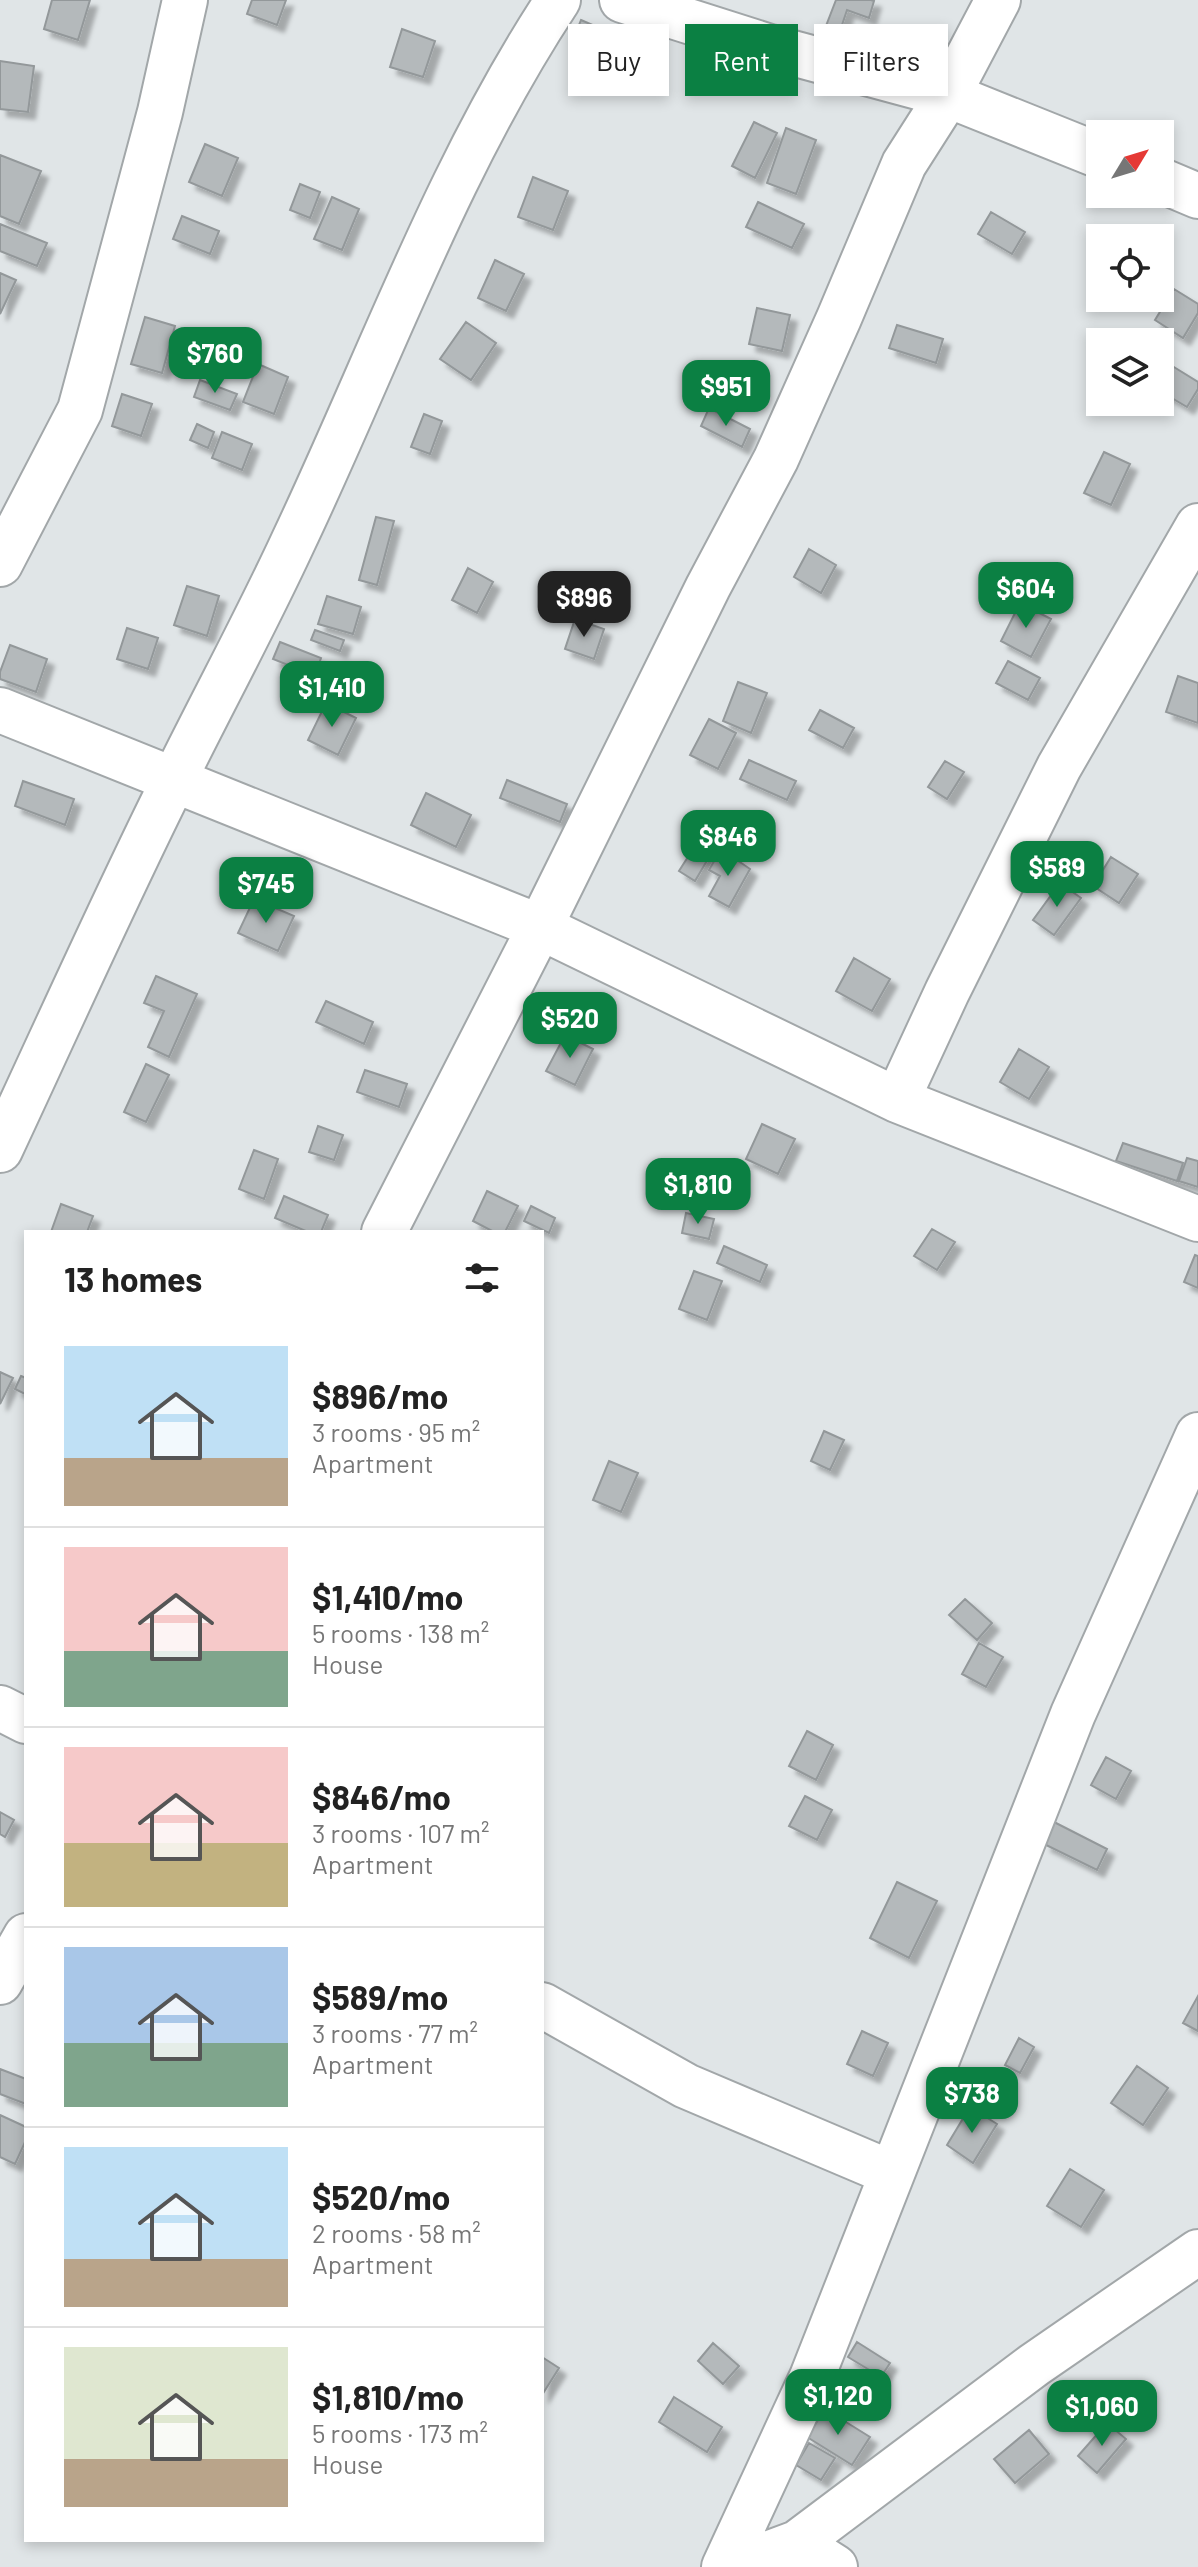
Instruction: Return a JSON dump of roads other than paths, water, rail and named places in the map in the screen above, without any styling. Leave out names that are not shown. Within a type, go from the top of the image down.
[{"type":"street","points":[[0,564],[80,410],[160,112],[185,0]]},
{"type":"street","points":[[0,1150],[173,780],[293,543],[488,115],[558,0]]},
{"type":"street","points":[[622,0],[814,59]]},
{"type":"street","points":[[998,0],[948,95],[1086,150]]},
{"type":"street","points":[[385,1230],[540,927],[708,587],[776,459],[904,164],[947,96]]},
{"type":"street","points":[[1174,186],[1198,196]]},
{"type":"street","points":[[897,1100],[1059,767],[1198,526]]},
{"type":"street","points":[[0,710],[540,927],[897,1100],[1198,1219]]},
{"type":"street","points":[[724,2567],[812,2377],[1073,1714],[1198,1435]]},
{"type":"street","points":[[0,1708],[24,1720]]},
{"type":"street","points":[[0,1982],[24,1940]]},
{"type":"street","points":[[544,2006],[686,2086],[891,2173]]},
{"type":"street","points":[[732,2567],[797,2543],[1034,2365],[1198,2252]]},
{"type":"street","points":[[797,2543],[835,2567]]}]
